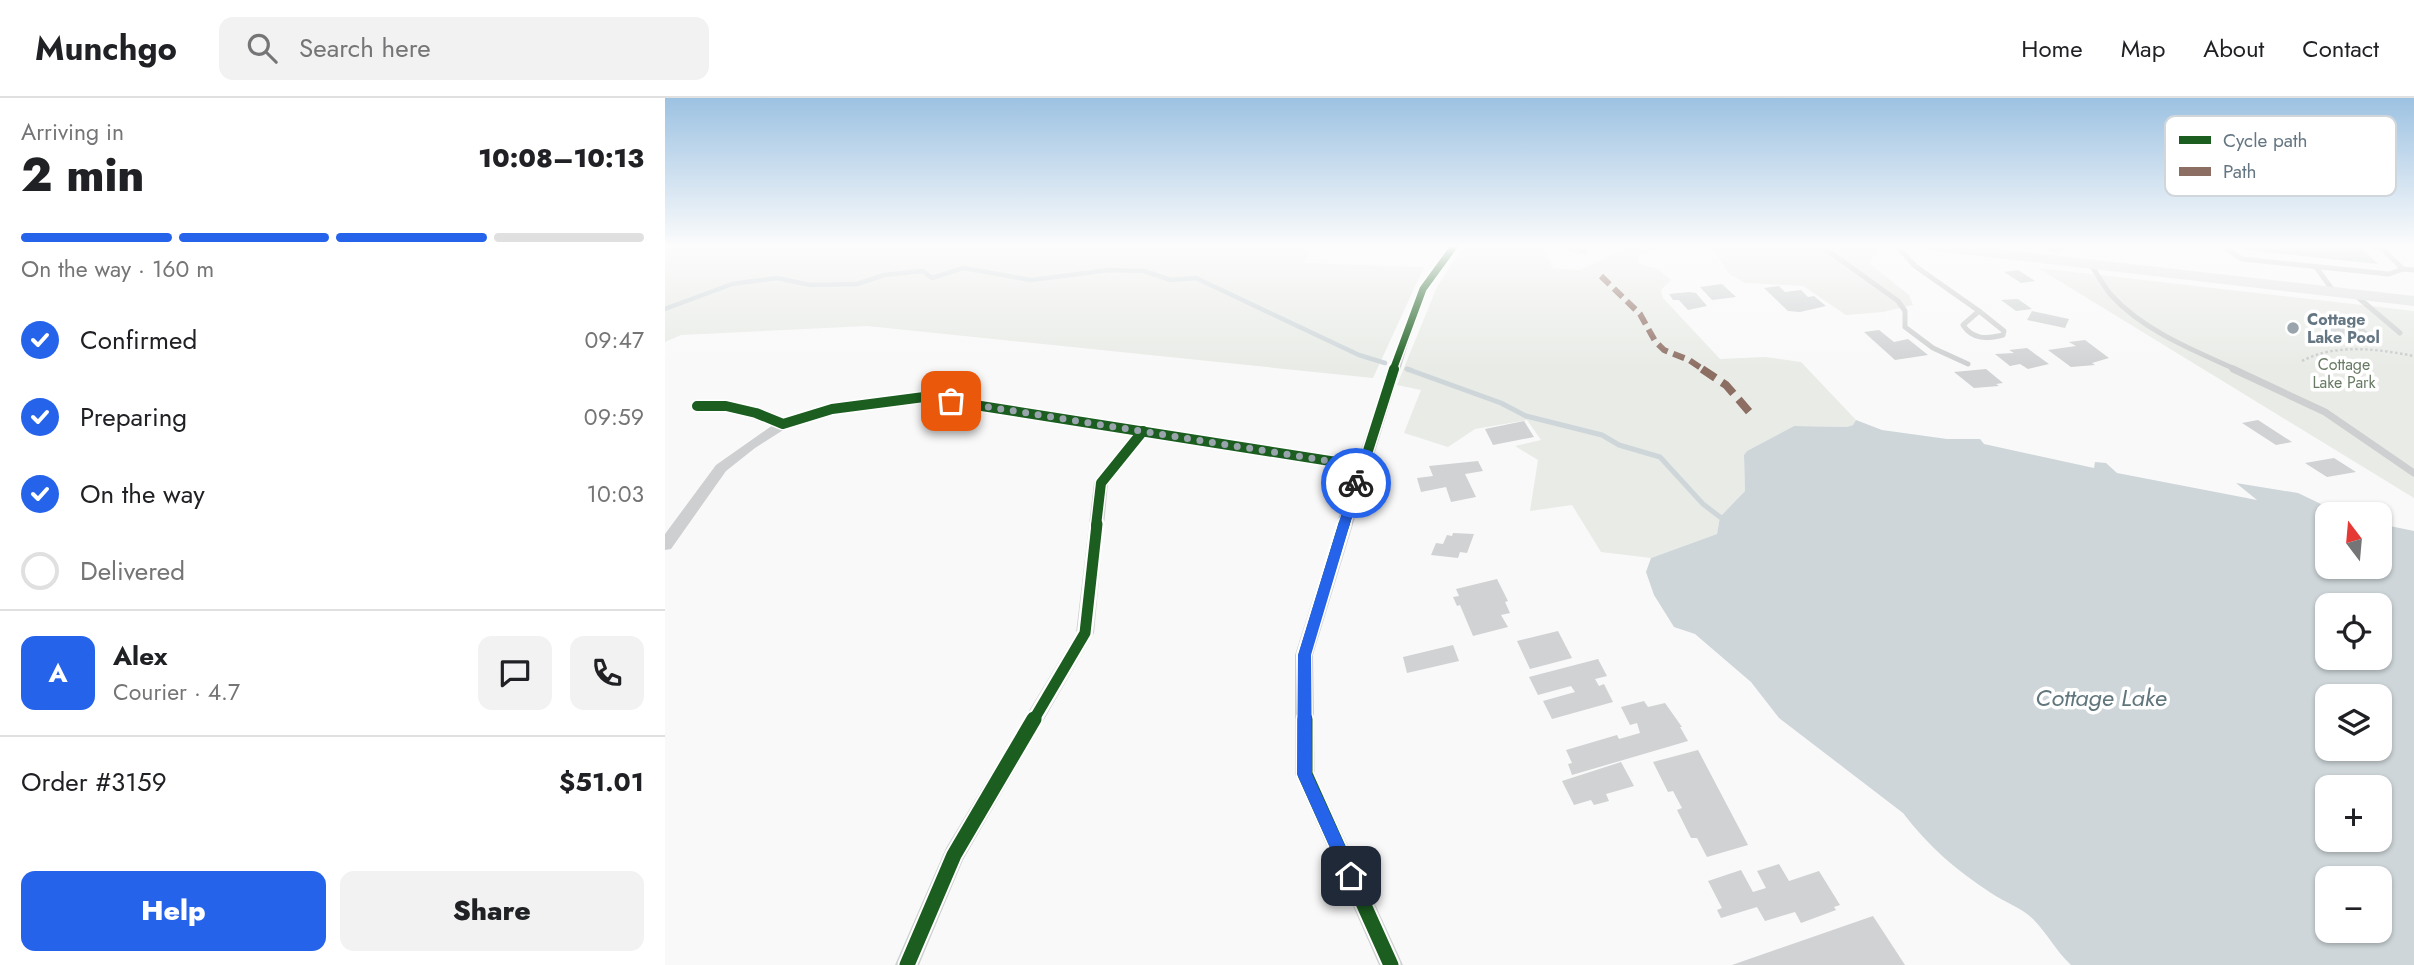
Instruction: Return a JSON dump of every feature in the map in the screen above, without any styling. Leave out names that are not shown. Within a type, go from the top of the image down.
[{"type":"main road","points":[[2274,285],[2414,301]]},
{"type":"street","points":[[1391,965],[1305,774],[1304,655],[1361,466],[1425,285]]},
{"type":"street","points":[[665,545],[721,468],[783,424],[832,409],[924,397],[1361,466]]},
{"type":"street","points":[[697,406],[726,406],[783,424]]},
{"type":"street","points":[[907,965],[954,855],[1085,633],[1101,484],[1143,431]]},
{"type":"lane","points":[[1876,285],[1898,301],[1905,311],[1905,327],[1933,348],[1968,363]]},
{"type":"lane","points":[[1945,285],[1979,311],[2004,331],[2003,335],[1981,339],[1967,333],[1963,325],[1979,311]]},
{"type":"lane","points":[[2105,285],[2114,298],[2147,323],[2195,350],[2313,405],[2414,474]]},
{"type":"lane","points":[[2329,285],[2333,292]]},
{"type":"lane","points":[[2354,294],[2400,333]]},
{"type":"path","points":[[2302,361],[2326,353],[2357,349],[2414,356]]},
{"type":"green space","points":[[665,285],[1416,285],[1373,378],[867,326],[681,335],[665,342]]},
{"type":"green space","points":[[1666,285],[1661,290],[1663,298],[1720,359],[1765,357],[1801,362],[1856,420],[1853,425],[1847,427],[1794,426],[1747,451],[1744,455],[1745,491],[1720,517],[1717,534],[1651,558],[1601,552],[1572,505],[1530,511],[1538,460],[1515,446],[1541,440],[1527,420],[1475,429],[1448,447],[1404,433],[1421,390],[1397,385],[1437,287]]},
{"type":"green space","points":[[1793,285],[1897,285],[1909,295],[1913,305],[1883,312],[1846,315],[1803,286]]},
{"type":"green space","name":"Cottage Lake Park","points":[[2067,285],[2191,285],[2414,311],[2414,498]]},
{"type":"water","name":"Cottage Lake","points":[[1856,420],[1882,430],[1947,439],[1980,439],[1984,444],[2094,468],[2095,462],[2106,463],[2117,473],[2257,500],[2236,483],[2298,493],[2317,502],[2315,579],[2392,579],[2392,526],[2414,531],[2414,965],[2071,965],[2029,915],[1966,876],[1933,847],[1903,813],[1779,718],[1751,682],[1695,634],[1674,627],[1654,595],[1646,572],[1651,558],[1717,534],[1720,517],[1745,491],[1744,455],[1747,451],[1794,426],[1853,425]]},
{"type":"building","points":[[1724,285],[1736,297],[1712,300],[1700,287]]},
{"type":"building","points":[[1779,286],[1785,292],[1801,290],[1808,297],[1814,296],[1826,306],[1800,312],[1788,311],[1764,288]]},
{"type":"building","points":[[1696,293],[1707,306],[1688,310],[1669,294]]},
{"type":"building","points":[[2018,299],[2032,309],[2016,311],[2001,300]]},
{"type":"building","points":[[2032,311],[2069,319],[2065,328],[2027,320]]},
{"type":"building","points":[[2306,315],[2329,316],[2344,328],[2364,329],[2376,339],[2337,337]]},
{"type":"building","points":[[1879,330],[1894,342],[1908,339],[1928,355],[1895,360],[1864,332]]},
{"type":"building","points":[[2085,340],[2109,358],[2092,363],[2095,365],[2071,367],[2048,350],[2076,346],[2069,342]]},
{"type":"building","points":[[2027,348],[2049,364],[2028,369],[2020,364],[2010,366],[1995,354],[2014,353],[2009,350]]},
{"type":"building","points":[[1986,369],[2003,383],[1996,384],[1999,386],[1974,388],[1954,372]]},
{"type":"building","points":[[2258,420],[2292,442],[2276,445],[2242,423]]},
{"type":"building","points":[[1524,421],[1534,437],[1493,445],[1485,429]]},
{"type":"building","points":[[2334,458],[2356,472],[2327,477],[2305,463]]},
{"type":"building","points":[[1478,461],[1483,471],[1465,474],[1476,497],[1451,502],[1446,487],[1421,492],[1417,478],[1433,476],[1429,466]]},
{"type":"building","points":[[1453,533],[1474,534],[1467,553],[1460,552],[1458,558],[1431,555],[1436,543],[1443,544],[1447,535],[1452,536]]},
{"type":"building","points":[[1497,579],[1508,601],[1505,602],[1510,613],[1501,615],[1508,627],[1473,636],[1460,605],[1457,606],[1453,597],[1459,596],[1456,589]]},
{"type":"building","points":[[1558,631],[1572,658],[1530,669],[1517,641]]},
{"type":"building","points":[[1453,645],[1459,661],[1407,673],[1403,657]]},
{"type":"building","points":[[1598,659],[1607,676],[1595,679],[1599,686],[1604,684],[1613,702],[1552,719],[1543,701],[1575,692],[1571,686],[1538,695],[1529,677]]},
{"type":"building","points":[[1644,701],[1648,707],[1665,703],[1682,727],[1688,741],[1572,775],[1568,764],[1572,763],[1566,750],[1617,735],[1619,739],[1640,733],[1637,723],[1630,725],[1621,707]]},
{"type":"building","points":[[1698,750],[1748,845],[1707,857],[1697,838],[1691,838],[1677,810],[1682,808],[1673,791],[1668,792],[1653,762]]},
{"type":"building","points":[[1621,762],[1634,786],[1606,794],[1609,801],[1594,805],[1591,800],[1574,805],[1562,781]]},
{"type":"building","points":[[1779,864],[1789,881],[1819,871],[1840,905],[1834,907],[1836,910],[1801,923],[1795,912],[1765,921],[1757,907],[1721,918],[1717,910],[1722,908],[1708,881],[1741,870],[1753,892],[1766,888],[1757,871]]},
{"type":"building","points":[[1873,916],[1905,965],[1732,965]]},
{"type":"waterway","points":[[665,309],[728,285]]},
{"type":"waterway","points":[[1212,285],[1359,355],[1385,363]]},
{"type":"waterway","points":[[1411,370],[1407,369],[1501,403],[1526,416],[1602,435],[1619,445],[1660,457],[1703,504],[1720,517]]},
{"type":"marked path","points":[[1611,285],[1640,314],[1655,341],[1664,350],[1689,360],[1726,385],[1752,415]]},
{"type":"cycle path","points":[[1391,965],[1305,774],[1304,655],[1403,341],[1426,285]]},
{"type":"cycle path","points":[[697,406],[726,406],[756,413],[783,424],[832,409],[924,397],[1362,466]]},
{"type":"cycle path","points":[[907,965],[954,855],[1085,633],[1101,483],[1143,431]]},
{"type":"way so far","points":[[951,401],[1361,466],[1356,483]]},
{"type":"place","name":"Cottage Lake Pool","points":[[2293,328]]},
{"type":"route","points":[[1351,876],[1305,774],[1304,655],[1356,483]]}]
